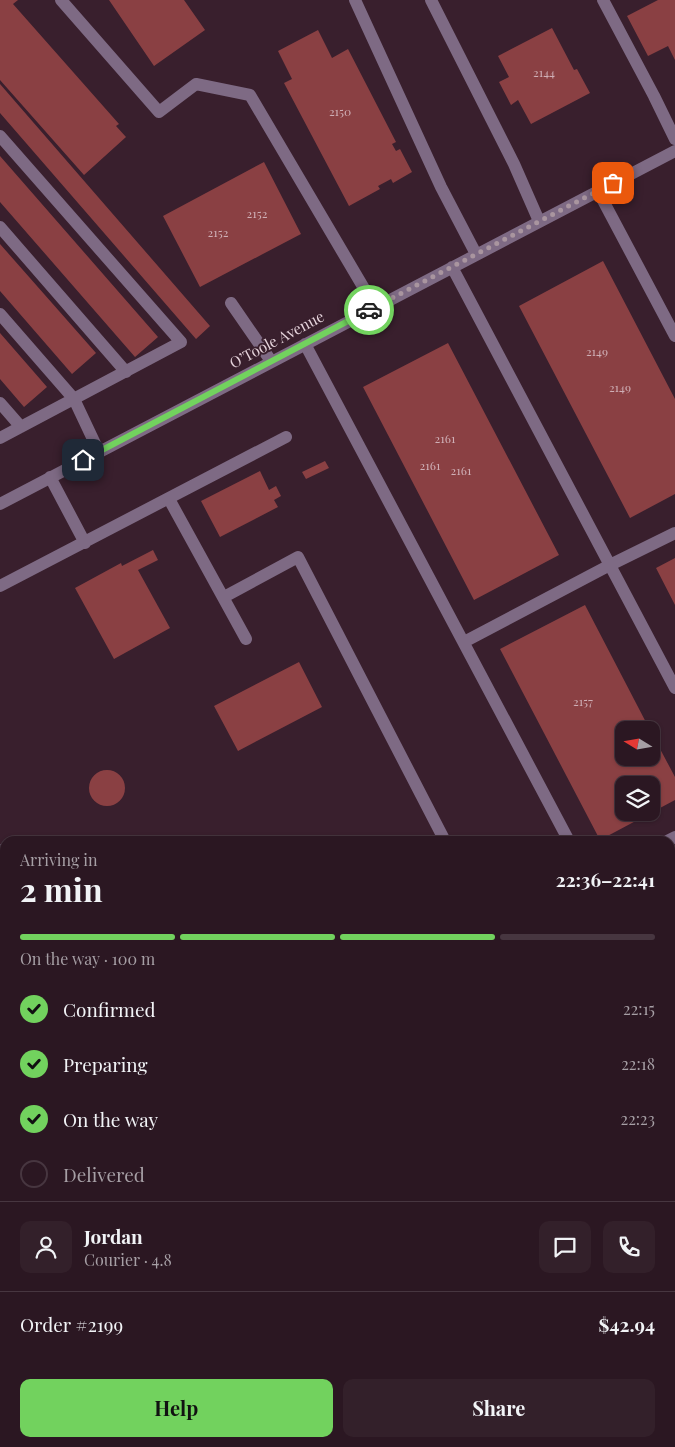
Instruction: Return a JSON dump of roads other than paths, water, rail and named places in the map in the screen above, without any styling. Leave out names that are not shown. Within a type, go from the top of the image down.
[{"type":"street","points":[[61,0],[159,112],[196,84],[250,95],[375,307]]},
{"type":"street","points":[[355,0],[441,187],[476,254]]},
{"type":"street","points":[[431,0],[514,164],[539,222]]},
{"type":"street","points":[[603,0],[675,139]]},
{"type":"street","points":[[0,136],[181,342],[0,438]]},
{"type":"street","name":"O’Toole Avenue","points":[[0,504],[675,150]]},
{"type":"street","points":[[598,191],[675,336]]},
{"type":"street","points":[[0,227],[126,372]]},
{"type":"street","points":[[452,267],[675,688]]},
{"type":"street","points":[[230,303],[271,362]]},
{"type":"street","points":[[0,314],[74,399],[99,452]]},
{"type":"street","points":[[306,344],[566,836]]},
{"type":"street","points":[[0,404],[20,427]]},
{"type":"street","points":[[0,586],[286,437]]},
{"type":"street","points":[[50,477],[84,543]]},
{"type":"street","points":[[168,499],[246,639]]},
{"type":"street","points":[[464,642],[675,533]]},
{"type":"street","points":[[224,597],[298,557],[442,836]]}]
